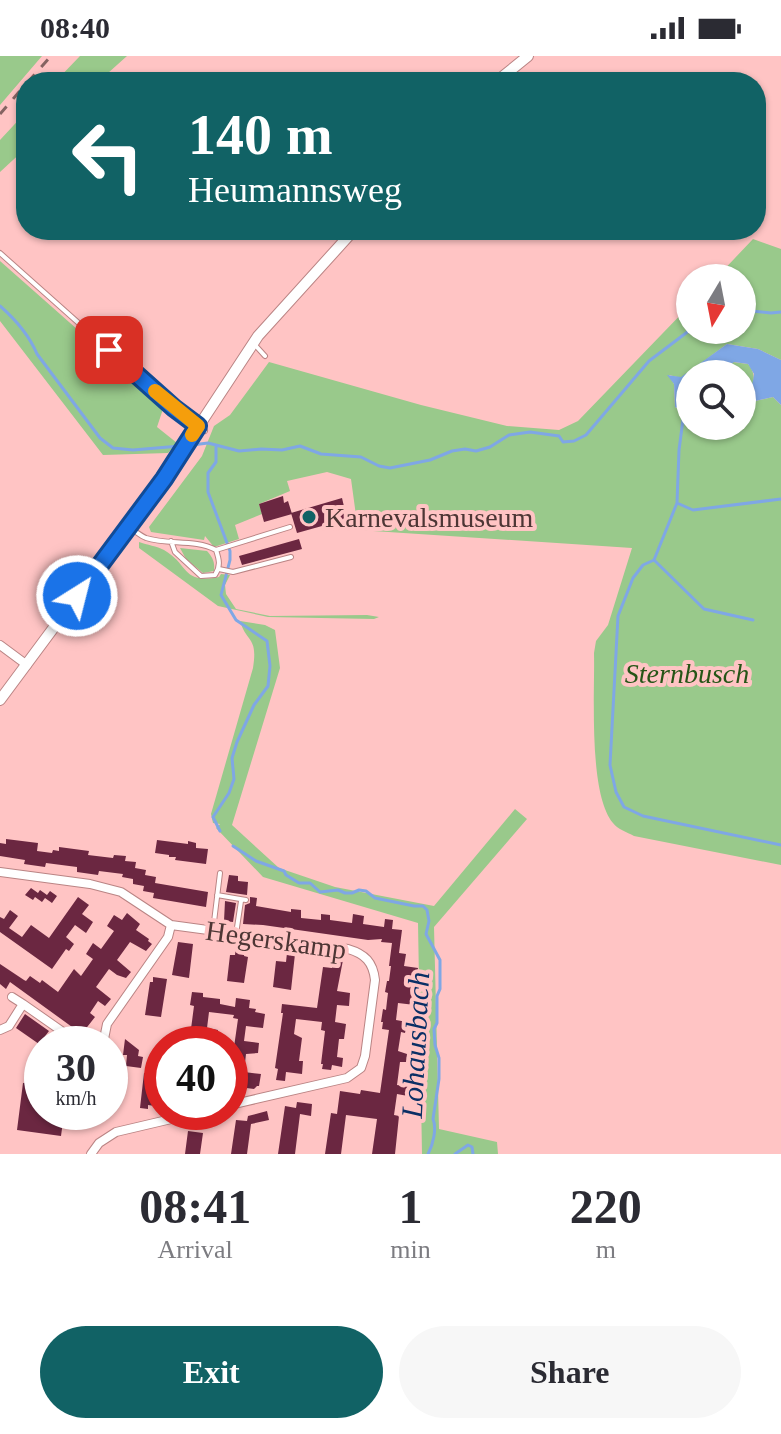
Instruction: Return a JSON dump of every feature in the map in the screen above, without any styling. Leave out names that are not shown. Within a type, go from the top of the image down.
[{"type":"street","points":[[508,72],[528,56]]},
{"type":"street","points":[[0,700],[31,668],[198,431],[253,343],[345,240]]},
{"type":"street","points":[[0,645],[31,668]]},
{"type":"street","name":"Hegerskamp","points":[[0,872],[90,884],[121,892],[171,925],[359,952],[368,959],[375,980],[361,1068],[347,1078],[248,1101]]},
{"type":"street","name":"Hegerskamp","points":[[106,1026],[168,937],[171,925]]},
{"type":"street","name":"Hegerskamp","points":[[12,997],[54,1026]]},
{"type":"street","points":[[0,1030],[9,1026],[23,1004]]},
{"type":"street","points":[[91,1154],[99,1143],[116,1132],[144,1125]]},
{"type":"lane","points":[[0,253],[198,431]]},
{"type":"lane","points":[[253,343],[265,356]]},
{"type":"lane","points":[[128,527],[146,538],[218,549],[290,527]]},
{"type":"lane","points":[[171,541],[175,552],[201,576],[215,575],[220,570]]},
{"type":"lane","points":[[218,549],[220,570]]},
{"type":"lane","points":[[220,570],[233,572],[291,557]]},
{"type":"lane","points":[[213,930],[220,873]]},
{"type":"lane","points":[[217,895],[243,900],[236,934]]},
{"type":"green space","points":[[0,56],[42,56],[28,72],[16,72],[16,86],[0,105]]},
{"type":"green space","points":[[80,56],[127,56],[109,72],[65,72]]},
{"type":"green space","points":[[16,123],[16,157],[0,172],[0,140]]},
{"type":"green space","name":"Sternbusch","points":[[752,240],[781,249],[781,360],[758,349],[727,344],[756,344],[756,264],[729,264]]},
{"type":"green space","points":[[0,261],[164,406],[157,427],[177,443],[168,453],[103,455],[0,321]]},
{"type":"green space","name":"Sternbusch","points":[[676,320],[676,344],[727,344],[705,360],[676,360],[676,377],[669,375],[674,384],[676,440],[756,440],[756,401],[773,397],[781,405],[781,865],[634,836],[615,825],[605,809],[594,742],[594,653],[596,641],[608,625],[632,548],[358,530],[351,479],[327,472],[287,481],[290,491],[259,504],[262,514],[235,525],[239,539],[214,547],[205,536],[204,540],[151,532],[149,527],[202,456],[214,426],[230,415],[269,362],[507,426],[559,430],[578,421]]},
{"type":"green space","points":[[139,542],[164,550],[198,578],[230,575],[225,585],[226,594],[236,609],[270,616],[379,617],[268,617],[218,606],[139,548]]},
{"type":"green space","points":[[180,548],[207,551],[213,560],[214,571],[203,573],[186,559]]},
{"type":"green space","points":[[240,621],[275,630],[280,668],[232,825],[279,868],[335,887],[434,906],[515,809],[527,819],[434,927],[439,1129],[497,1142],[498,1154],[422,1154],[418,923],[263,877],[216,828],[220,824],[213,823],[211,814],[253,668],[253,645]]},
{"type":"water","points":[[727,344],[758,349],[781,360],[781,405],[773,397],[756,401],[756,360],[705,360]]},
{"type":"water","points":[[667,375],[676,376],[676,407],[674,384]]},
{"type":"building","points":[[283,496],[292,514],[264,522],[259,504]]},
{"type":"building","points":[[342,498],[347,519],[297,533],[291,513]]},
{"type":"building","points":[[299,539],[302,549],[242,565],[239,556]]},
{"type":"building","points":[[6,839],[38,843],[37,851],[52,853],[53,850],[59,851],[59,847],[89,851],[88,855],[126,856],[125,861],[136,862],[135,868],[146,870],[145,875],[156,877],[155,883],[208,892],[206,907],[153,898],[154,893],[143,891],[144,886],[133,884],[133,879],[122,877],[123,874],[77,872],[77,867],[24,864],[25,860],[0,856],[0,843],[6,844]]},
{"type":"building","points":[[157,840],[196,843],[196,848],[208,849],[206,864],[175,860],[176,857],[155,853]]},
{"type":"building","points":[[229,875],[238,876],[238,881],[248,882],[247,895],[226,892]]},
{"type":"building","points":[[31,888],[47,895],[50,891],[57,896],[52,903],[45,898],[42,902],[35,897],[33,900],[25,895]]},
{"type":"building","points":[[78,897],[89,905],[82,914],[93,922],[86,933],[75,925],[66,937],[74,944],[69,951],[66,949],[52,969],[0,932],[0,917],[4,919],[10,910],[18,916],[9,928],[22,937],[31,925],[49,938]]},
{"type":"building","points":[[250,897],[257,898],[256,906],[291,912],[291,909],[301,910],[301,918],[321,920],[321,914],[330,915],[330,920],[352,923],[353,914],[364,916],[363,924],[384,927],[385,919],[393,920],[392,929],[402,930],[399,953],[406,954],[404,966],[418,968],[415,989],[418,989],[415,1005],[398,1003],[396,1020],[407,1022],[405,1033],[401,1032],[398,1051],[407,1054],[406,1062],[400,1062],[397,1085],[410,1087],[408,1096],[397,1094],[394,1115],[399,1116],[395,1154],[372,1154],[377,1119],[346,1115],[341,1154],[325,1154],[331,1113],[337,1114],[340,1091],[380,1093],[389,1030],[382,1029],[381,1022],[383,1009],[386,1010],[388,993],[385,992],[389,981],[392,943],[381,942],[382,939],[368,940],[243,924],[245,905],[250,903]]},
{"type":"building","points":[[225,901],[236,903],[233,922],[224,921]]},
{"type":"building","points":[[127,913],[140,924],[136,930],[152,944],[146,951],[130,942],[117,960],[131,972],[126,978],[109,969],[96,987],[111,999],[105,1006],[98,1001],[90,1013],[95,1017],[88,1026],[71,1026],[10,982],[6,989],[0,984],[0,964],[26,981],[30,976],[40,983],[42,980],[58,992],[74,969],[81,976],[93,959],[86,954],[93,943],[101,949],[114,931],[107,926],[114,915],[122,920]]},
{"type":"building","points":[[178,942],[193,944],[189,978],[172,975]]},
{"type":"building","points":[[236,946],[245,948],[244,956],[248,957],[244,983],[227,981],[230,955],[235,955]]},
{"type":"building","points":[[287,953],[295,954],[291,990],[273,987],[276,961],[286,962]]},
{"type":"building","points":[[333,959],[343,960],[337,991],[350,993],[349,1006],[337,1005],[335,1022],[346,1024],[344,1039],[339,1039],[337,1057],[343,1058],[342,1067],[332,1065],[331,1070],[322,1069],[325,1031],[321,1030],[322,1022],[296,1019],[294,1034],[302,1038],[299,1061],[303,1061],[302,1074],[286,1072],[285,1081],[276,1080],[282,1004],[317,1008],[323,967],[332,968]]},
{"type":"building","points":[[153,977],[167,979],[161,1017],[145,1015]]},
{"type":"building","points":[[192,992],[203,993],[203,997],[220,999],[220,1004],[235,1007],[236,998],[250,1000],[249,1008],[265,1014],[263,1028],[237,1026],[238,1019],[233,1018],[234,1015],[209,1012],[207,1026],[191,1026],[194,1006],[190,1005]]},
{"type":"building","points":[[25,1014],[42,1026],[24,1026],[24,1034],[16,1028]]},
{"type":"building","points":[[128,1041],[139,1050],[138,1056],[143,1057],[141,1068],[128,1066]]},
{"type":"building","points":[[248,1042],[259,1043],[258,1053],[248,1054]]},
{"type":"building","points":[[248,1072],[261,1074],[259,1086],[248,1088]]},
{"type":"building","points":[[144,1073],[144,1108],[140,1108]]},
{"type":"building","points":[[23,1083],[24,1130],[62,1130],[61,1136],[17,1130]]},
{"type":"building","points":[[297,1102],[312,1104],[311,1116],[300,1114],[295,1154],[278,1154],[285,1106],[296,1108]]},
{"type":"building","points":[[267,1111],[269,1120],[251,1124],[247,1154],[231,1154],[235,1130],[248,1130],[248,1116]]},
{"type":"building","points":[[188,1131],[203,1133],[200,1154],[185,1154]]},
{"type":"waterway","points":[[0,306],[22,328],[37,354],[100,438],[113,448],[133,450],[180,446]]},
{"type":"waterway","points":[[756,311],[781,312]]},
{"type":"waterway","points":[[192,445],[208,443],[239,451],[282,450],[300,446],[321,454],[361,457],[390,468],[430,460],[452,451],[476,451],[490,447],[509,435],[530,432],[559,436],[563,442],[574,441],[586,435],[649,361],[676,341]]},
{"type":"waterway","points":[[680,440],[677,503],[654,560],[643,565],[633,578],[618,616],[610,765],[616,792],[624,807],[643,816],[781,845]]},
{"type":"waterway","name":"Lohausbach","points":[[216,447],[216,462],[208,473],[208,492],[230,551],[221,595],[236,620],[267,641],[270,666],[268,686],[254,705],[237,742],[232,758],[234,779],[229,793],[213,817],[220,831]]},
{"type":"waterway","points":[[677,503],[693,510],[781,499]]},
{"type":"waterway","points":[[654,560],[704,609],[753,620]]},
{"type":"waterway","name":"Lohausbach","points":[[233,846],[256,861],[284,871],[299,883],[310,883],[320,892],[366,891],[375,898],[423,906],[427,910],[429,921],[426,934],[440,960],[440,989],[434,1029],[439,1079],[433,1119],[434,1136],[428,1154]]},
{"type":"waterway","name":"Lohausbach","points":[[455,1154],[468,1145],[472,1147],[473,1154]]},
{"type":"railway","points":[[37,72],[51,56]]},
{"type":"railway","points":[[0,114],[16,96]]},
{"type":"slow traffic","points":[[155,391],[198,426],[192,435]]},
{"type":"place","name":"Karnevalsmuseum","points":[[309,517]]},
{"type":"route","points":[[77,596],[164,479],[198,426],[109,350]]}]
